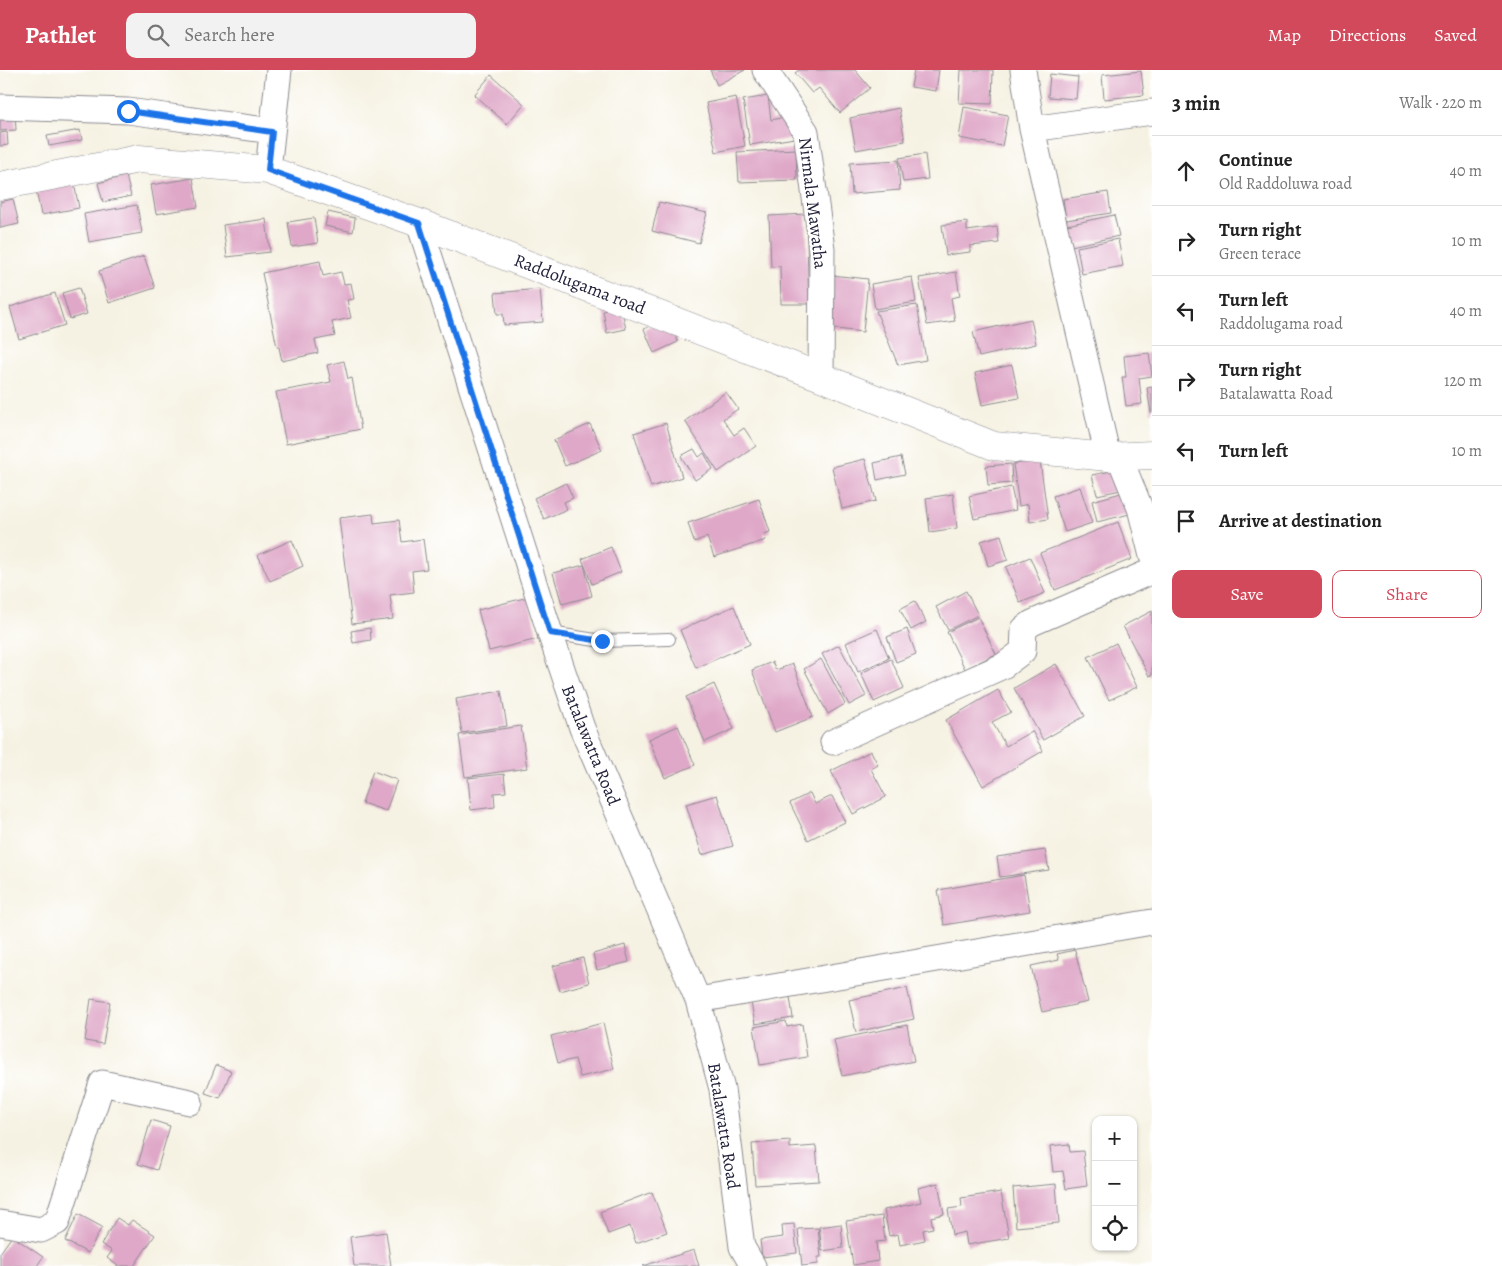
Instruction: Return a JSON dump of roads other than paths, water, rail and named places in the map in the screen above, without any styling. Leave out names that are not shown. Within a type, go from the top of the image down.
[{"type":"street","points":[[268,170],[279,70]]},
{"type":"street","name":"Nirmala Mawatha","points":[[765,70],[806,132],[822,249],[821,377]]},
{"type":"street","points":[[1023,70],[1032,129],[1113,456],[1140,508],[1152,556]]},
{"type":"street","points":[[0,107],[128,111],[272,132]]},
{"type":"street","points":[[1032,129],[1152,112]]},
{"type":"street","name":"Raddolugama road","points":[[0,186],[138,159],[268,170],[419,223],[821,377],[994,446],[1113,456],[1152,455]]},
{"type":"street","name":"Batalawatta Road","points":[[419,223],[582,728],[698,1000],[722,1089],[742,1247],[753,1266]]},
{"type":"street","points":[[833,742],[1003,666],[1023,651],[1024,629],[1032,623],[1150,572],[1152,568]]},
{"type":"street","points":[[698,1000],[1152,922]]},
{"type":"street","points":[[0,1223],[41,1230],[57,1222],[102,1083],[190,1102]]},
{"type":"lane","points":[[550,633],[602,641],[669,639]]}]
